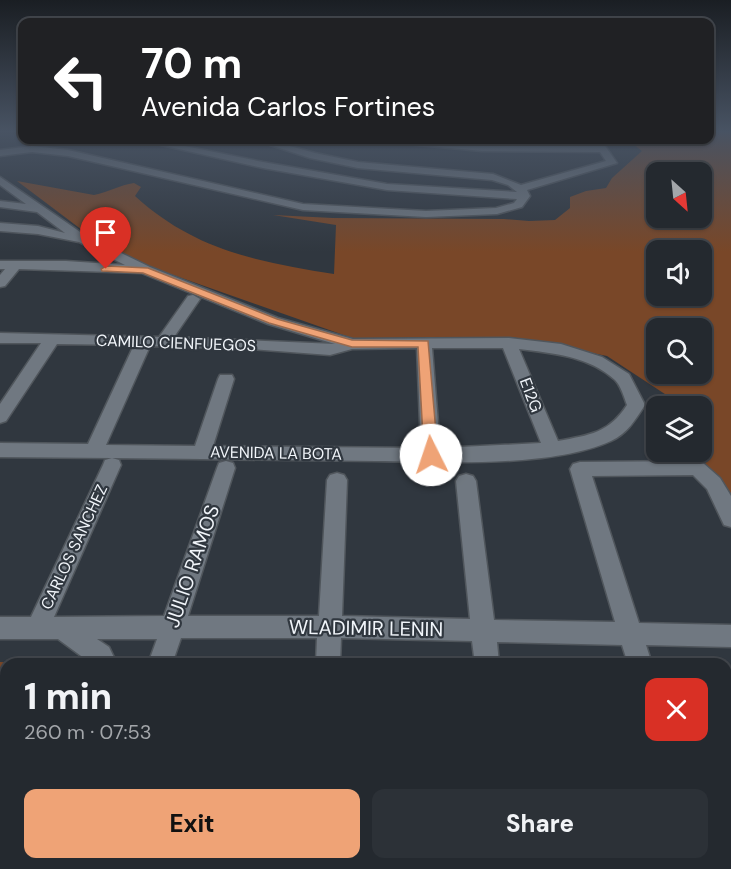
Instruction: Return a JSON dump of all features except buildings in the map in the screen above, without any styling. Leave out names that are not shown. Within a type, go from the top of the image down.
[{"type":"street","points":[[144,171],[303,207],[369,212],[426,214],[497,211],[518,205],[522,192]]},
{"type":"street","points":[[196,171],[267,187]]},
{"type":"street","points":[[294,171],[387,187],[522,192],[555,177],[584,171]]},
{"type":"street","points":[[426,171],[494,177],[511,182],[522,192]]},
{"type":"street","points":[[0,180],[82,239],[145,270],[273,321],[352,344],[509,343]]},
{"type":"street","points":[[313,197],[369,212]]},
{"type":"street","points":[[0,204],[41,209]]},
{"type":"street","points":[[0,227],[38,230],[82,239]]},
{"type":"street","points":[[0,265],[66,265],[145,270]]},
{"type":"street","points":[[0,283],[15,266]]},
{"type":"street","points":[[164,341],[194,299]]},
{"type":"street","name":"CAMILO CIENFUEGOS","points":[[0,338],[164,341],[330,350],[352,344]]},
{"type":"street","points":[[0,417],[52,339]]},
{"type":"street","points":[[94,451],[144,341]]},
{"type":"street","name":"AVENIDA LA BOTA","points":[[0,450],[431,455],[552,448],[589,441],[620,428],[636,405],[623,378],[596,360],[561,349],[509,343]]},
{"type":"street","name":"E12G","points":[[509,343],[552,448]]},
{"type":"street","points":[[424,344],[431,455]]},
{"type":"street","points":[[202,452],[226,379]]},
{"type":"street","name":"CARLOS SANCHEZ","points":[[36,629],[112,465]]},
{"type":"street","name":"JULIO RAMOS","points":[[162,658],[226,468]]},
{"type":"street","points":[[638,658],[580,469],[696,468],[708,474],[714,482],[731,519]]},
{"type":"street","points":[[328,658],[337,480]]},
{"type":"street","points":[[466,481],[486,658]]},
{"type":"street","name":"WLADIMIR LENIN","points":[[0,628],[65,630],[329,627],[731,636]]},
{"type":"street","points":[[65,630],[102,658]]},
{"type":"shaded area","points":[[620,171],[646,171],[646,228],[712,228],[712,171],[731,171],[731,516],[713,473],[704,462],[712,462],[712,396],[668,396],[650,384],[712,384],[712,318],[646,318],[646,382],[607,356],[512,337],[352,338],[142,264],[90,236],[17,181],[94,195],[134,183],[141,187],[135,196],[180,229],[204,241],[253,258],[334,274],[336,225],[273,215],[333,218],[555,220],[570,208],[570,197],[586,191],[606,188]]},
{"type":"route","points":[[106,269],[145,270],[273,321],[352,344],[424,344],[431,455]]}]
